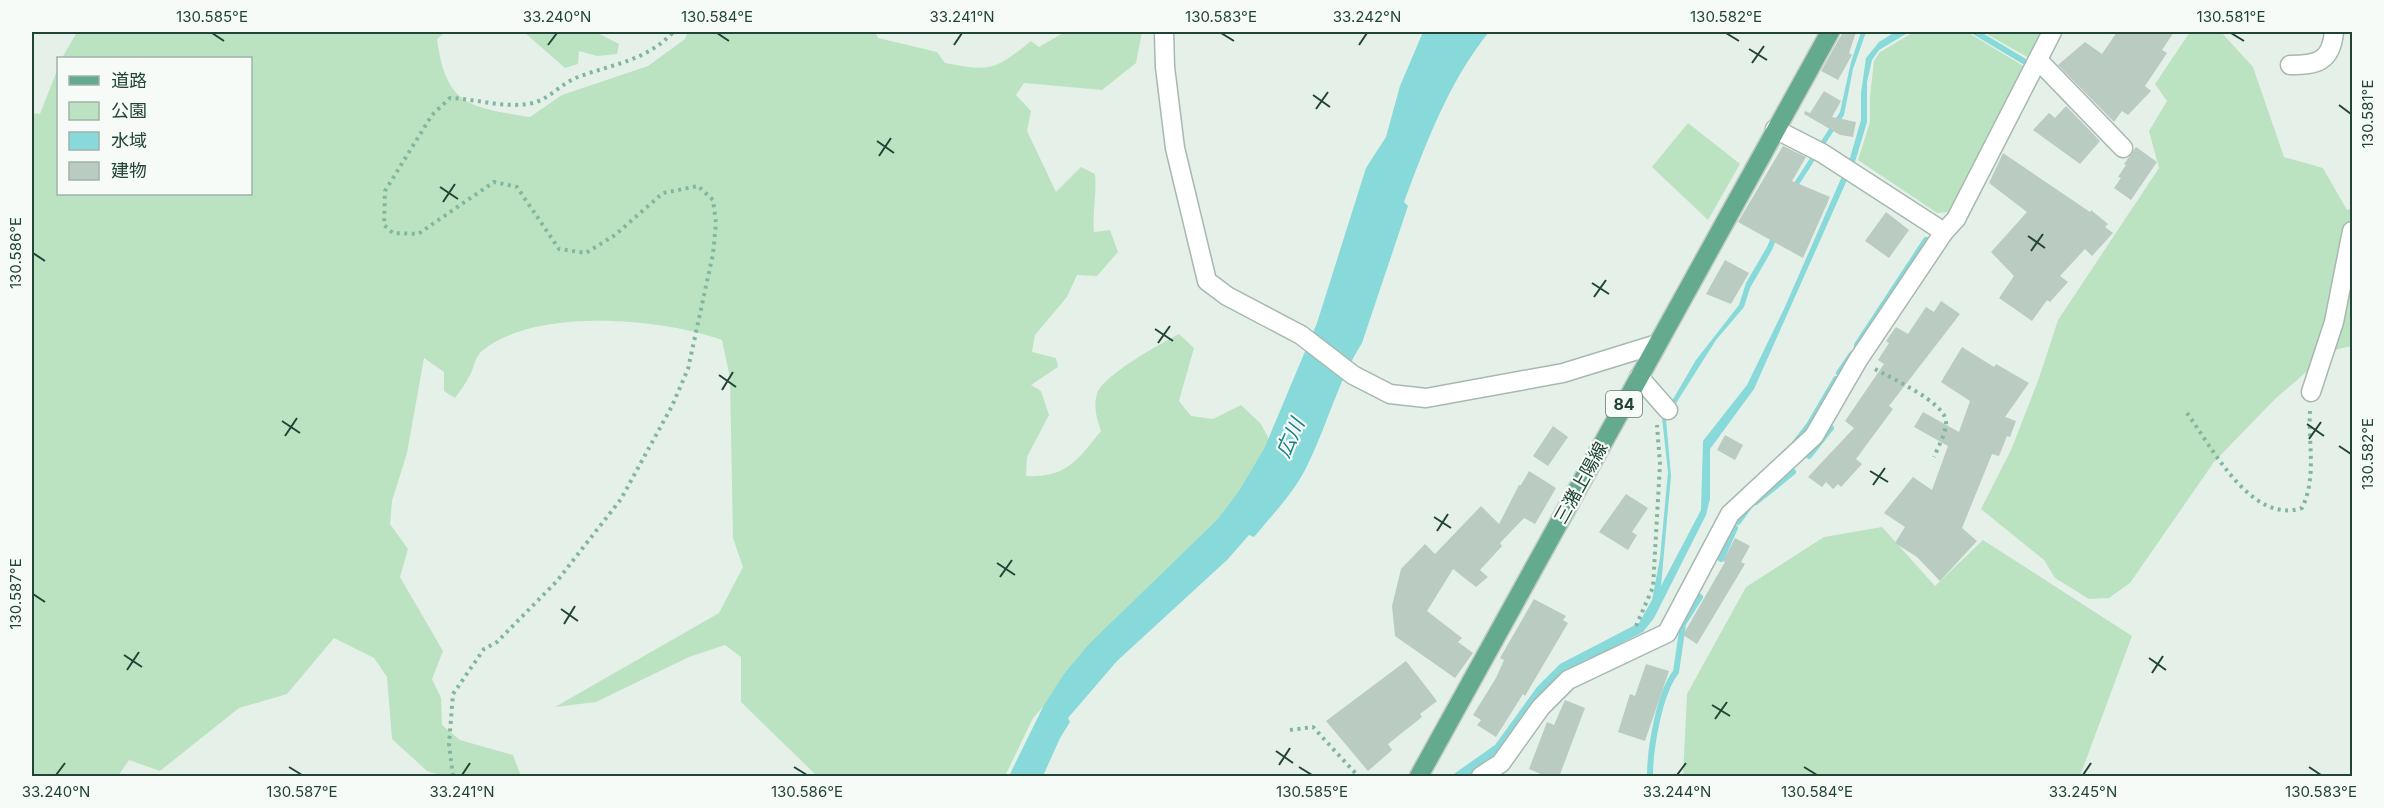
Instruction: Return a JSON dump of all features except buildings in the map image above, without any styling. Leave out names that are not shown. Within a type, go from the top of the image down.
[{"type":"main road","name":"三潴上陽線","points":[[1419,777],[1830,32]]},
{"type":"street","points":[[1164,32],[1165,67],[1174,148],[1207,281],[1227,296],[1301,335],[1353,375],[1390,394],[1426,398],[1563,373],[1657,344]]},
{"type":"street","points":[[1480,777],[1501,763],[1541,707],[1568,680],[1667,633],[1730,514],[1814,436],[1858,360],[1944,232],[1956,219],[2052,32]]},
{"type":"street","points":[[2290,65],[2313,65],[2327,55],[2334,32]]},
{"type":"street","points":[[2038,60],[2123,148]]},
{"type":"street","points":[[1775,129],[1822,153],[1944,232]]},
{"type":"street","points":[[2311,392],[2334,322],[2352,231]]},
{"type":"street","points":[[1639,377],[1668,410]]},
{"type":"path","points":[[453,777],[449,744],[453,694],[484,649],[497,642],[556,581],[621,499],[672,406],[688,369],[714,254],[716,223],[713,201],[698,186],[663,193],[615,235],[586,254],[559,249],[517,187],[494,182],[418,234],[393,233],[384,225],[385,192],[432,115],[450,98],[469,99],[490,105],[534,102],[577,78],[633,60],[657,47],[673,32]]},
{"type":"path","points":[[1858,360],[1919,393],[1943,413],[1947,423],[1934,457]]},
{"type":"path","points":[[2187,412],[2246,493],[2269,508],[2290,512],[2302,508],[2310,493],[2311,392]]},
{"type":"path","points":[[1640,646],[1636,625],[1653,586],[1660,464],[1654,394]]},
{"type":"path","points":[[1290,730],[1312,727],[1319,731],[1358,777]]},
{"type":"green space","points":[[77,32],[445,32],[437,39],[441,61],[454,90],[476,106],[530,117],[562,95],[648,66],[685,39],[688,32],[875,32],[878,38],[937,52],[945,63],[983,68],[1009,58],[1031,41],[1039,47],[1065,32],[1142,32],[1136,63],[1102,90],[1024,83],[1016,95],[1031,111],[1027,131],[1056,192],[1081,167],[1095,174],[1094,232],[1110,230],[1118,252],[1097,276],[1077,275],[1067,297],[1035,335],[1032,352],[1056,358],[1058,367],[1031,385],[1041,391],[1049,415],[1027,457],[1026,476],[1052,474],[1078,459],[1101,431],[1095,404],[1101,387],[1120,369],[1179,334],[1194,348],[1179,401],[1191,416],[1213,419],[1241,405],[1261,424],[1275,451],[1142,614],[1090,654],[1033,718],[1005,776],[817,776],[741,702],[741,657],[725,645],[689,657],[596,702],[555,707],[719,613],[743,567],[733,538],[730,378],[722,340],[696,332],[633,322],[565,322],[533,328],[505,337],[482,351],[455,398],[444,391],[444,372],[424,358],[407,453],[392,501],[390,524],[408,549],[400,577],[443,651],[432,679],[441,698],[442,725],[460,740],[513,755],[521,776],[443,776],[427,771],[392,739],[387,677],[374,658],[334,638],[287,694],[239,708],[160,771],[129,760],[118,776],[32,776],[32,113],[40,114],[57,71],[57,195],[252,195],[252,57],[63,57]]},
{"type":"green space","points":[[524,32],[596,32],[619,44],[617,54],[597,56],[579,51],[578,64],[565,68]]},
{"type":"green space","points":[[1914,32],[1967,32],[2025,67],[1948,212],[1937,213],[1858,160],[1870,122],[1874,61],[1880,52]]},
{"type":"green space","points":[[1983,32],[2044,32],[2029,58]]},
{"type":"green space","points":[[2190,32],[2221,32],[2253,67],[2284,157],[2323,168],[2347,210],[2352,209],[2352,346],[2338,349],[2312,367],[2276,398],[2214,462],[2130,583],[2109,598],[2089,599],[2055,578],[2044,560],[1981,509],[2011,450],[2038,381],[2058,320],[2159,168],[2149,131],[2167,101],[2155,84]]},
{"type":"green space","points":[[1688,123],[1740,164],[1708,220],[1652,167]]},
{"type":"green space","points":[[1882,527],[1935,586],[1983,540],[2132,636],[2080,776],[1683,776],[1687,694],[1746,587],[1824,537]]},
{"type":"water","name":"広川","points":[[1423,32],[1489,32],[1462,71],[1430,135],[1404,202],[1408,206],[1362,343],[1346,373],[1302,476],[1254,537],[1249,535],[1227,560],[1117,661],[1068,718],[1070,722],[1043,776],[1009,776],[1044,705],[1064,674],[1089,644],[1217,520],[1239,491],[1264,449],[1317,323],[1366,168],[1386,137],[1400,86]]},
{"type":"water","points":[[1861,32],[1866,32],[1853,69],[1844,115],[1798,186],[1772,250],[1750,288],[1744,307],[1716,340],[1666,419],[1671,476],[1661,586],[1701,510],[1703,441],[1747,385],[1784,309],[1850,158],[1861,120],[1861,93],[1866,58],[1879,42],[1895,32],[1909,32],[1879,50],[1872,60],[1867,82],[1867,122],[1855,162],[1754,389],[1710,449],[1710,499],[1706,515],[1654,618],[1643,632],[1565,672],[1499,750],[1472,776],[1451,776],[1495,745],[1537,687],[1560,664],[1639,623],[1652,600],[1660,558],[1668,472],[1662,418],[1696,360],[1739,305],[1746,283],[1767,247],[1794,183],[1840,112],[1851,62]]},
{"type":"waterway","points":[[1975,32],[2027,63]]},
{"type":"waterway","points":[[1857,345],[1926,240]]},
{"type":"waterway","points":[[1839,373],[1852,354]]},
{"type":"waterway","points":[[1795,443],[1809,425],[1836,379]]},
{"type":"waterway","points":[[1809,456],[1831,428]]},
{"type":"waterway","points":[[1756,502],[1793,472]]},
{"type":"waterway","points":[[1738,522],[1748,508]]},
{"type":"waterway","points":[[1721,559],[1735,528]]},
{"type":"waterway","points":[[1650,776],[1660,707],[1676,672],[1683,624],[1700,597]]}]
